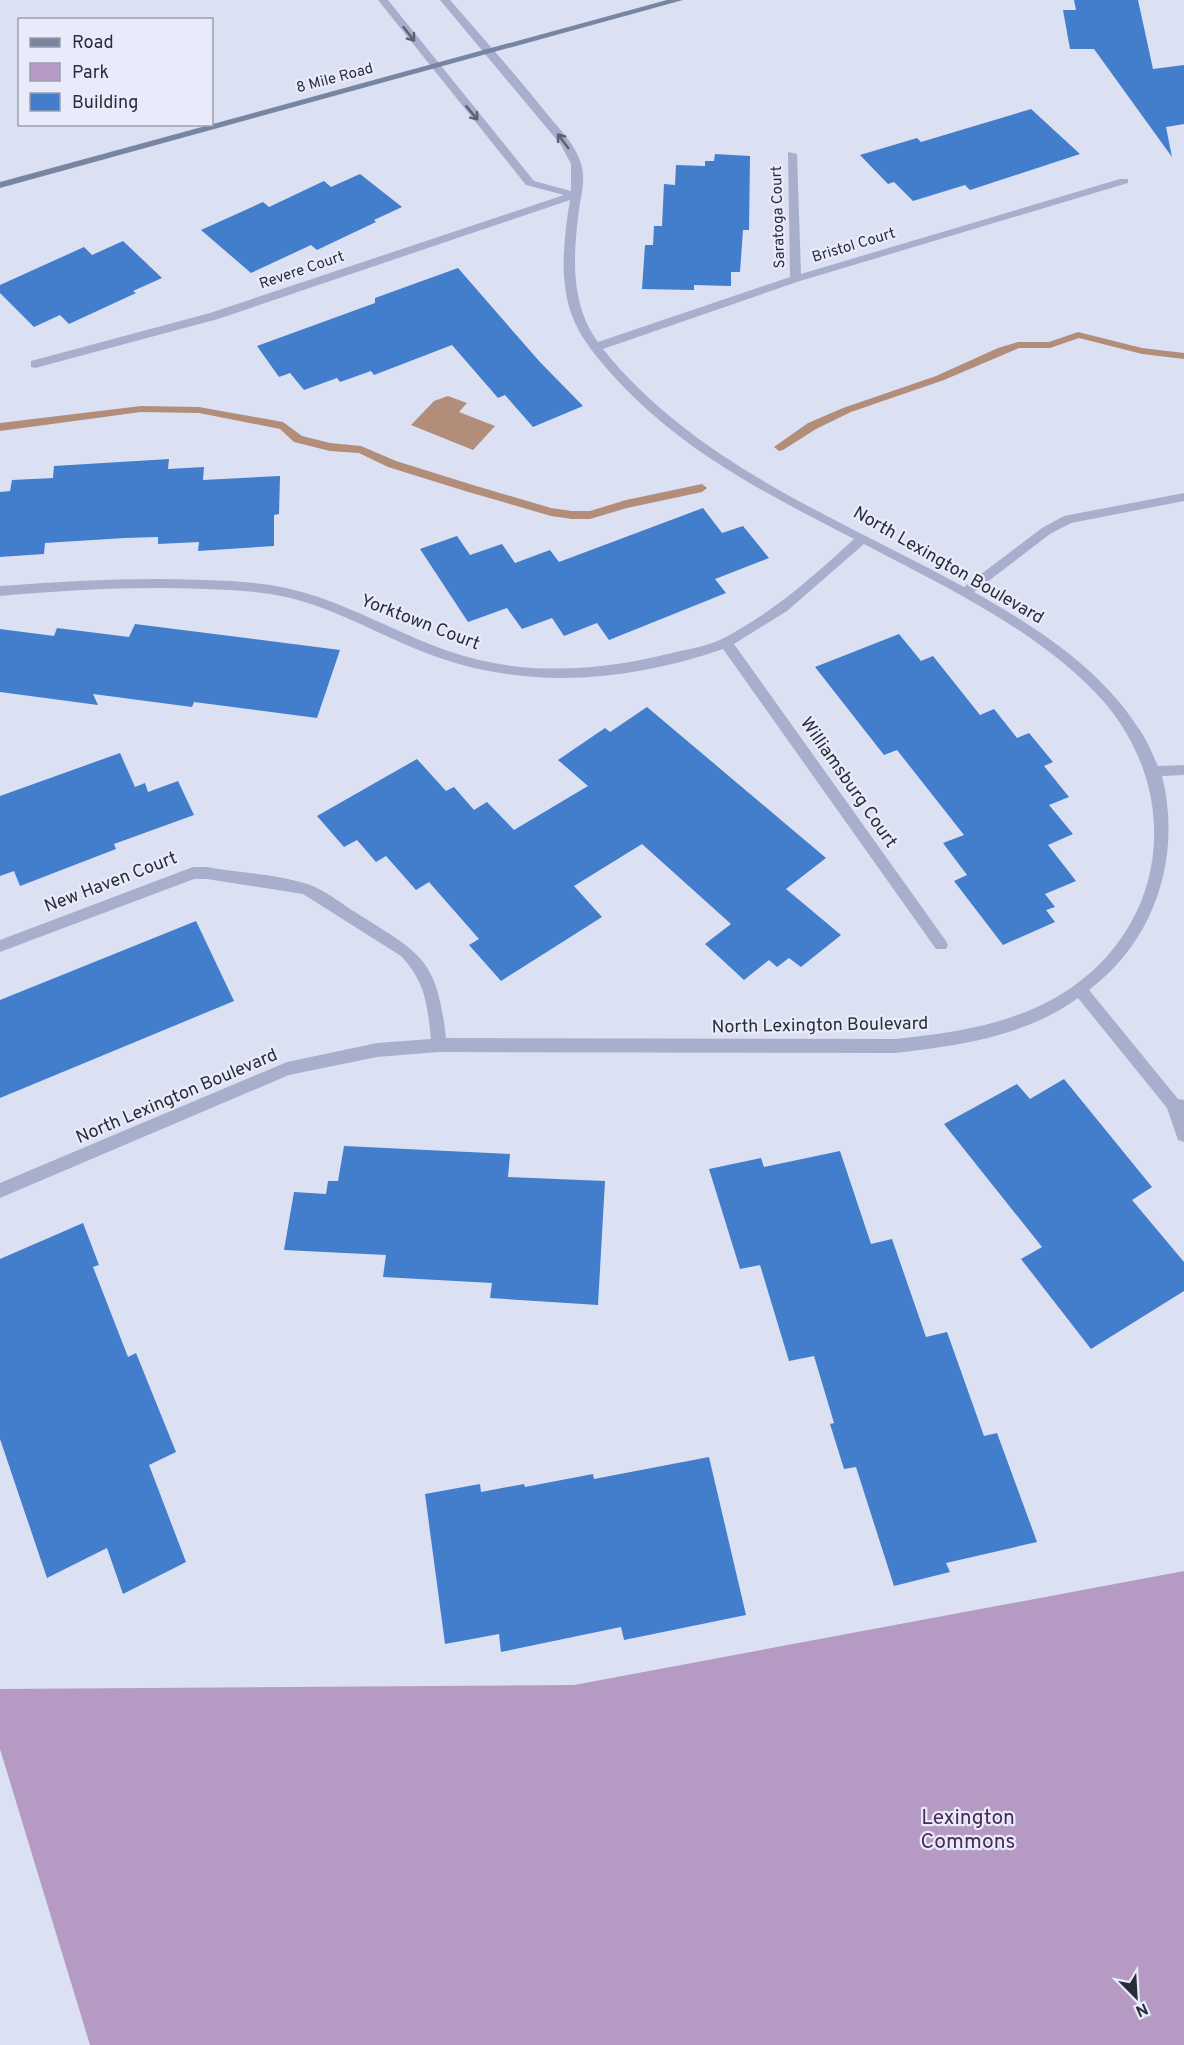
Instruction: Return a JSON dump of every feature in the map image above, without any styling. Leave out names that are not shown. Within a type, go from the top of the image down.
[{"type":"main road","name":"8 Mile Road","points":[[0,185],[491,53],[678,0]]},
{"type":"street","points":[[383,0],[530,183],[575,195]]},
{"type":"street","name":"North Lexington Boulevard","points":[[0,1191],[287,1069],[377,1050],[439,1045],[840,1047],[939,1042],[1000,1029],[1028,1020],[1057,1006],[1080,989],[1114,955],[1136,927],[1148,906],[1164,849],[1163,815],[1154,771],[1142,745],[1100,689],[1051,646],[965,593],[720,460],[674,426],[628,385],[596,348],[581,325],[574,303],[570,277],[570,251],[578,169],[572,153],[445,0]]},
{"type":"street","name":"Saratoga Court","points":[[792,154],[796,279]]},
{"type":"street","name":"Bristol Court","points":[[596,348],[796,279],[1124,181]]},
{"type":"street","name":"Revere Court","points":[[35,364],[214,316],[575,195]]},
{"type":"street","points":[[965,593],[1046,531],[1068,519],[1184,497]]},
{"type":"street","name":"Yorktown Court","points":[[0,591],[82,584],[178,583],[286,592],[314,600],[469,663],[525,673],[568,674],[611,671],[726,643],[787,606],[863,538]]},
{"type":"street","name":"Williamsburg Court","points":[[726,643],[941,945]]},
{"type":"street","points":[[1154,771],[1184,770]]},
{"type":"street","name":"New Haven Court","points":[[0,946],[193,873],[207,873],[306,889],[406,952],[417,962],[430,983],[439,1045]]},
{"type":"street","points":[[1080,989],[1178,1106],[1184,1135]]},
{"type":"green space","name":"Lexington Commons","points":[[1184,1571],[1184,2045],[90,2045],[0,1749],[0,1689],[574,1685]]},
{"type":"shaded area","points":[[448,396],[467,403],[459,412],[495,426],[473,450],[411,425],[434,401]]},
{"type":"building","points":[[1074,0],[1138,0],[1153,69],[1184,65],[1184,124],[1166,127],[1172,157],[1094,49],[1070,49],[1063,10],[1076,10]]},
{"type":"building","points":[[1031,109],[1080,154],[970,190],[965,185],[913,201],[894,182],[888,184],[860,155],[917,138],[921,142]]},
{"type":"building","points":[[715,154],[750,156],[749,230],[743,230],[740,272],[731,272],[731,286],[694,285],[694,290],[642,289],[645,245],[653,245],[654,226],[662,226],[664,184],[675,185],[676,165],[705,166],[705,161],[714,161]]},
{"type":"building","points":[[360,174],[402,207],[317,250],[311,245],[251,273],[201,230],[263,202],[269,207],[324,181],[331,187]]},
{"type":"building","points":[[123,241],[162,278],[133,291],[136,293],[69,324],[60,315],[34,327],[0,293],[0,285],[84,247],[92,255]]},
{"type":"building","points":[[458,268],[539,361],[583,406],[533,427],[505,395],[498,398],[452,345],[374,375],[371,371],[340,382],[337,378],[304,390],[290,373],[279,377],[257,346],[375,303],[375,298]]},
{"type":"building","points":[[169,459],[168,469],[204,467],[203,480],[280,476],[279,514],[274,515],[274,546],[198,551],[199,542],[158,544],[158,537],[125,538],[45,543],[44,554],[0,557],[0,492],[10,491],[12,480],[53,478],[54,466]]},
{"type":"building","points":[[703,508],[722,533],[743,526],[769,558],[715,579],[726,593],[609,640],[597,623],[564,636],[552,618],[522,629],[507,608],[468,622],[420,549],[457,536],[470,555],[502,544],[515,563],[550,550],[559,562]]},
{"type":"building","points":[[135,624],[340,650],[317,718],[194,702],[192,707],[93,694],[98,705],[0,692],[0,629],[54,636],[57,628],[129,637]]},
{"type":"building","points":[[899,634],[921,661],[933,656],[980,715],[994,709],[1017,738],[1029,733],[1053,762],[1044,766],[1069,797],[1049,805],[1073,834],[1048,845],[1076,881],[1045,894],[1055,907],[1046,910],[1055,922],[1003,945],[954,881],[967,875],[943,843],[964,835],[897,750],[884,755],[815,667]]},
{"type":"building","points":[[647,707],[826,858],[786,889],[841,935],[801,967],[789,958],[777,967],[769,960],[744,980],[705,944],[731,924],[642,844],[574,886],[602,917],[501,981],[469,945],[479,939],[429,882],[416,890],[386,856],[376,862],[357,840],[344,847],[317,816],[417,759],[446,791],[454,787],[474,810],[487,802],[514,830],[588,786],[558,760],[605,728],[610,732]]},
{"type":"building","points":[[120,753],[135,787],[145,783],[148,792],[178,781],[194,815],[114,844],[116,849],[20,886],[14,871],[0,876],[0,796]]},
{"type":"building","points":[[196,921],[234,1001],[0,1098],[0,1000]]},
{"type":"building","points":[[1064,1079],[1152,1187],[1132,1200],[1184,1262],[1184,1291],[1091,1349],[1021,1259],[1042,1247],[944,1124],[1017,1084],[1030,1099]]},
{"type":"building","points":[[344,1146],[510,1154],[508,1177],[605,1181],[598,1305],[490,1298],[492,1283],[383,1277],[386,1255],[284,1250],[294,1192],[326,1194],[328,1181],[338,1181]]},
{"type":"building","points":[[840,1151],[871,1244],[892,1239],[926,1337],[947,1332],[984,1436],[997,1433],[1037,1542],[946,1563],[950,1572],[894,1586],[856,1467],[844,1469],[830,1424],[834,1423],[814,1356],[789,1361],[760,1265],[740,1269],[709,1169],[761,1158],[764,1167]]},
{"type":"building","points":[[83,1223],[99,1265],[93,1267],[128,1357],[136,1353],[176,1452],[149,1465],[186,1562],[123,1594],[107,1548],[47,1578],[0,1439],[0,1259]]},
{"type":"building","points":[[709,1457],[746,1615],[624,1640],[621,1627],[501,1652],[499,1634],[445,1644],[425,1494],[480,1484],[481,1492],[524,1484],[525,1487],[593,1474],[594,1479]]},
{"type":"waterway","points":[[779,447],[812,426],[847,410],[940,378],[1018,345],[1050,345],[1078,335],[1142,351],[1184,356]]},
{"type":"waterway","points":[[0,427],[141,409],[199,410],[283,426],[298,439],[330,447],[361,450],[392,464],[469,488],[551,512],[572,515],[590,515],[626,504],[702,488]]}]
